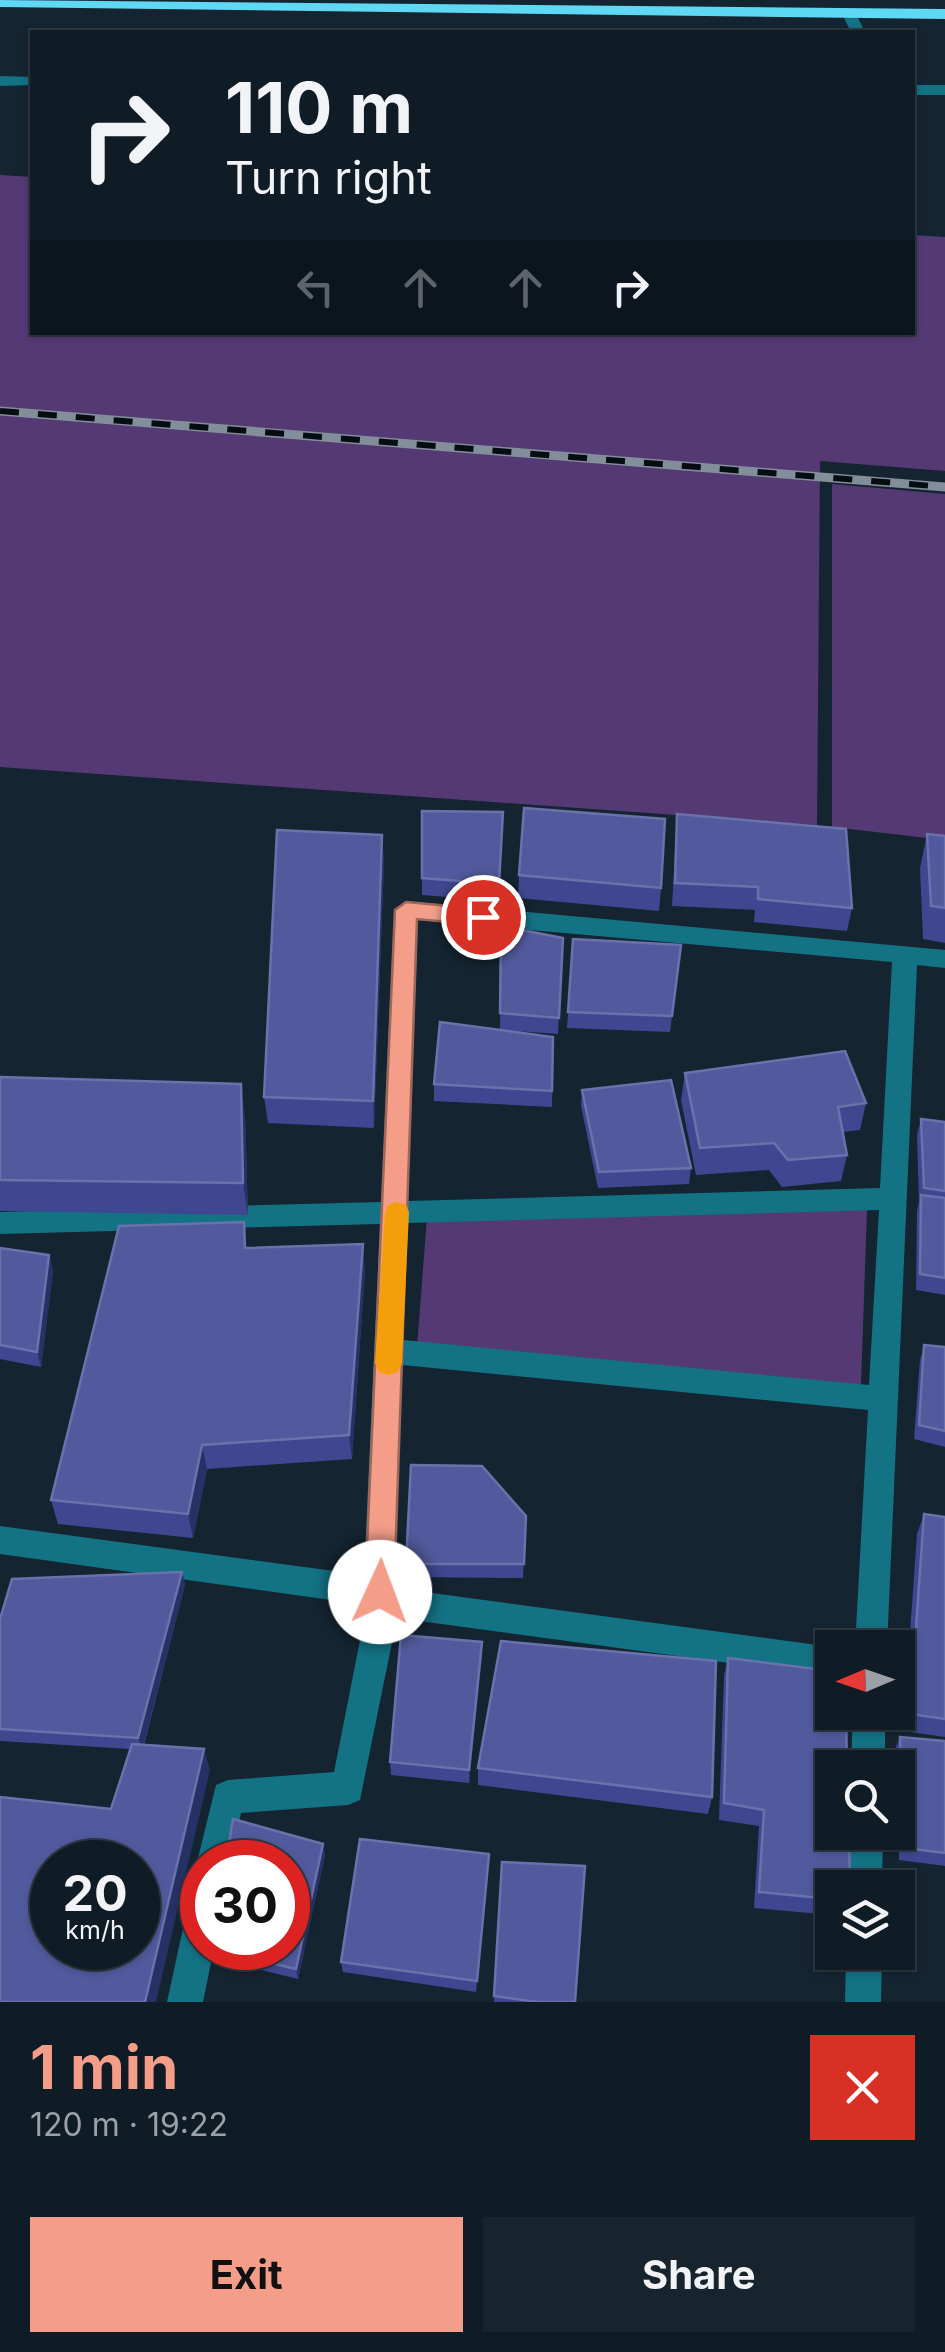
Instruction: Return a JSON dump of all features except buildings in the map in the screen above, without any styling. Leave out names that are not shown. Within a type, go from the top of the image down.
[{"type":"highway","points":[[0,2],[945,14]]},
{"type":"street","points":[[848,12],[857,30]]},
{"type":"street","points":[[0,81],[30,81]]},
{"type":"street","points":[[915,90],[945,90]]},
{"type":"street","points":[[0,1540],[380,1592],[406,910],[945,959]]},
{"type":"street","points":[[871,1630],[905,954]]},
{"type":"street","points":[[0,1223],[890,1199]]},
{"type":"street","points":[[389,1352],[884,1399]]},
{"type":"street","points":[[219,1840],[228,1797],[348,1788],[384,1601],[815,1660]]},
{"type":"street","points":[[185,2002],[192,1970]]},
{"type":"street","points":[[863,2002],[864,1970]]},
{"type":"shaded area","points":[[0,175],[30,177],[30,335],[915,335],[915,235],[945,237],[945,471],[820,461],[817,825],[0,767]]},
{"type":"shaded area","points":[[832,484],[945,494],[945,840],[832,827]]},
{"type":"shaded area","points":[[867,1209],[861,1386],[417,1347],[427,1217]]},
{"type":"railway","points":[[0,411],[945,487]]},
{"type":"slow traffic","points":[[388,1363],[397,1212]]},
{"type":"route","points":[[380,1592],[406,910],[483,917]]}]
